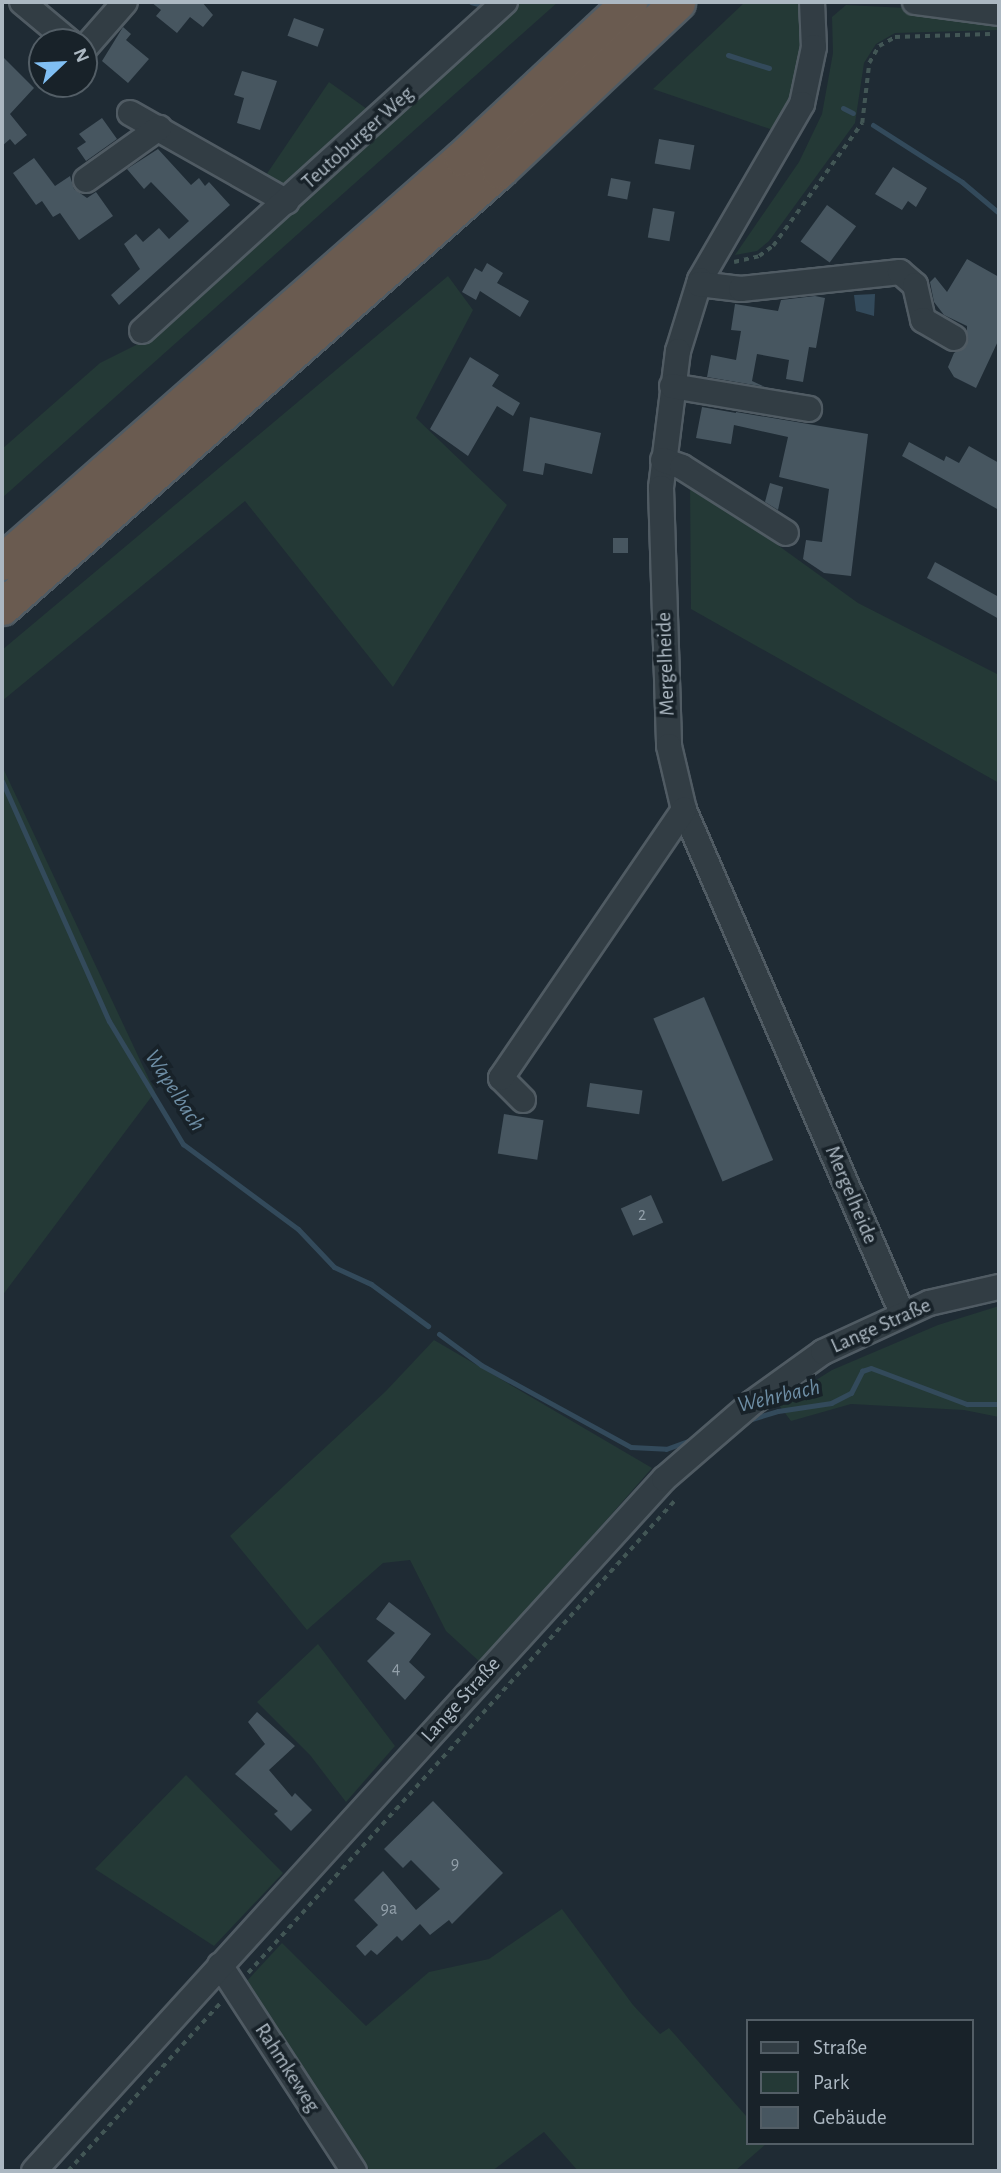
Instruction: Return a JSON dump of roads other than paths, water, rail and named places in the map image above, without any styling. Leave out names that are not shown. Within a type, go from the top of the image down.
[{"type":"highway","points":[[2,562],[462,158],[629,2]]},
{"type":"highway","points":[[2,607],[499,170],[677,2]]},
{"type":"street","points":[[22,2],[53,28]]},
{"type":"street","points":[[98,33],[125,2]]},
{"type":"street","name":"Teutoburger Weg","points":[[130,113],[287,202],[505,2]]},
{"type":"street","name":"Mergelheide","points":[[812,2],[814,47],[802,104],[699,284],[678,351],[663,460],[669,746],[684,810],[902,1314]]},
{"type":"street","points":[[915,2],[999,13]]},
{"type":"street","points":[[86,180],[159,128]]},
{"type":"street","points":[[142,331],[287,202]]},
{"type":"street","points":[[699,284],[741,289],[900,272],[915,285],[923,320],[954,338]]},
{"type":"street","points":[[673,386],[809,410]]},
{"type":"street","points":[[663,460],[682,467],[786,533]]},
{"type":"street","points":[[523,1100],[501,1078],[684,810]]},
{"type":"street","name":"Lange Straße","points":[[34,2171],[664,1479],[752,1403],[823,1352],[902,1314],[943,1299],[999,1287]]},
{"type":"street","name":"Rahmkeweg","points":[[220,1965],[354,2171]]},
{"type":"water","points":[[875,294],[874,316],[856,311],[854,295]]},
{"type":"waterway","points":[[471,2],[485,6]]},
{"type":"waterway","points":[[728,55],[769,68]]},
{"type":"waterway","points":[[843,108],[853,113]]},
{"type":"waterway","points":[[873,125],[962,182],[999,213]]},
{"type":"waterway","name":"Wapelbach","points":[[2,781],[109,1021],[183,1144],[298,1229],[334,1267],[371,1284],[428,1326]]},
{"type":"waterway","name":"Wapelbach","points":[[439,1334],[481,1365],[631,1447],[666,1449],[696,1438]]},
{"type":"waterway","name":"Wehrbach","points":[[745,1421],[778,1411],[831,1403],[851,1393],[862,1371],[871,1368],[967,1404],[999,1404]]}]
